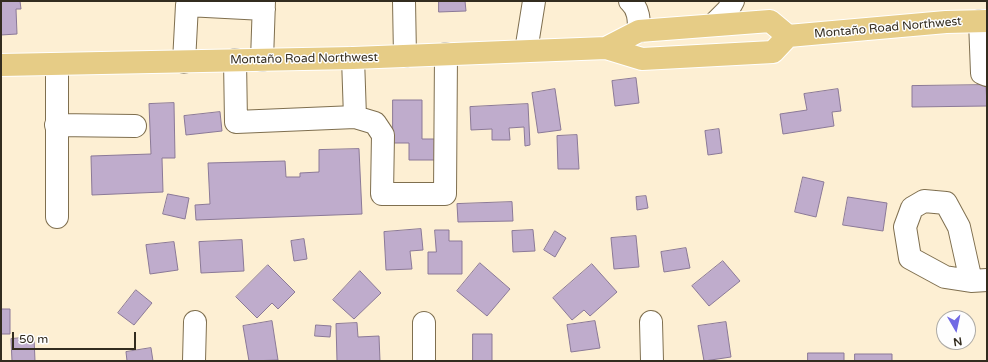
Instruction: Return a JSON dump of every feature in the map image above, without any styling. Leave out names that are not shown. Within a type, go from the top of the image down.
[{"type":"main road","name":"Montaño Road Northwest","points":[[606,48],[639,31],[770,21],[788,36]]},
{"type":"main road","name":"Montaño Road Northwest","points":[[1,65],[353,58],[606,48],[642,59],[773,52],[788,36],[946,22],[983,21]]},
{"type":"street","points":[[404,1],[405,56]]},
{"type":"street","points":[[526,51],[534,1]]},
{"type":"street","points":[[630,1],[633,2],[638,15],[639,31]]},
{"type":"street","points":[[713,25],[728,10],[733,1]]},
{"type":"street","points":[[184,62],[187,4],[264,5],[262,60]]},
{"type":"street","points":[[983,21],[982,73],[987,75]]},
{"type":"street","points":[[235,60],[236,122],[355,117],[374,123],[383,135],[382,194],[446,194],[446,54]]},
{"type":"street","points":[[353,58],[355,117]]},
{"type":"street","points":[[57,64],[57,217]]},
{"type":"street","points":[[56,125],[135,126]]},
{"type":"street","points":[[194,361],[195,322]]},
{"type":"street","points":[[424,322],[424,361]]},
{"type":"street","points":[[651,322],[652,361]]},
{"type":"building","points":[[1,1],[20,1],[21,9],[16,9],[17,34],[1,35]]},
{"type":"building","points":[[439,1],[465,1],[466,11],[439,12]]},
{"type":"building","points":[[636,78],[639,103],[615,106],[612,81]]},
{"type":"building","points":[[986,85],[987,106],[912,107],[912,86]]},
{"type":"building","points":[[555,89],[561,130],[538,133],[532,93]]},
{"type":"building","points":[[838,89],[841,111],[832,112],[834,126],[783,134],[780,114],[807,110],[804,94]]},
{"type":"building","points":[[393,100],[422,100],[422,139],[439,139],[439,160],[409,160],[409,143],[393,143]]},
{"type":"building","points":[[174,103],[175,158],[162,158],[163,192],[92,195],[91,156],[151,154],[149,104]]},
{"type":"building","points":[[528,104],[530,145],[525,146],[524,127],[509,128],[510,140],[492,140],[492,129],[471,130],[470,107]]},
{"type":"building","points":[[220,112],[222,131],[186,135],[184,116]]},
{"type":"building","points":[[719,129],[722,153],[708,155],[705,131]]},
{"type":"building","points":[[577,135],[579,169],[558,169],[557,136]]},
{"type":"building","points":[[359,149],[362,214],[196,220],[195,205],[210,204],[208,163],[285,161],[286,177],[300,177],[300,173],[319,172],[319,150]]},
{"type":"building","points":[[803,177],[824,182],[816,217],[795,212]]},
{"type":"building","points":[[168,194],[189,198],[185,219],[163,214]]},
{"type":"building","points":[[646,196],[648,208],[637,210],[636,197]]},
{"type":"building","points":[[848,197],[887,203],[883,231],[843,225]]},
{"type":"building","points":[[512,202],[513,221],[458,222],[457,204]]},
{"type":"building","points":[[421,229],[423,250],[410,251],[412,269],[386,270],[384,232]]},
{"type":"building","points":[[435,230],[449,230],[449,241],[462,241],[462,274],[428,274],[428,252],[436,252]]},
{"type":"building","points":[[533,230],[535,251],[513,252],[512,231]]},
{"type":"building","points":[[555,231],[566,238],[555,257],[544,250]]},
{"type":"building","points":[[636,236],[639,267],[614,269],[611,238]]},
{"type":"building","points":[[304,239],[307,259],[294,261],[291,241]]},
{"type":"building","points":[[242,240],[244,271],[201,273],[199,242]]},
{"type":"building","points":[[174,242],[178,270],[150,274],[146,245]]},
{"type":"building","points":[[686,248],[690,268],[664,272],[661,252]]},
{"type":"building","points":[[723,261],[740,281],[709,306],[692,286]]},
{"type":"building","points":[[480,263],[510,289],[487,316],[457,291]]},
{"type":"building","points":[[592,264],[617,292],[590,316],[584,310],[572,320],[553,298]]},
{"type":"building","points":[[268,265],[295,292],[278,309],[272,303],[257,318],[236,297]]},
{"type":"building","points":[[360,271],[381,293],[354,319],[333,300]]},
{"type":"building","points":[[136,290],[152,303],[134,325],[118,313]]},
{"type":"building","points":[[1,309],[10,309],[10,334],[1,334]]},
{"type":"building","points":[[272,321],[278,360],[249,361],[243,326]]},
{"type":"building","points":[[595,321],[600,348],[571,352],[567,325]]},
{"type":"building","points":[[726,322],[731,357],[704,361],[698,326]]},
{"type":"building","points":[[357,323],[358,337],[379,336],[380,361],[337,361],[336,324]]},
{"type":"building","points":[[316,325],[331,326],[330,337],[315,336]]},
{"type":"building","points":[[473,334],[492,334],[492,361],[473,361]]},
{"type":"building","points":[[34,337],[35,361],[12,361],[11,339]]},
{"type":"building","points":[[151,348],[153,361],[127,361],[126,352]]},
{"type":"building","points":[[808,353],[844,353],[844,361],[808,361]]},
{"type":"building","points":[[855,354],[892,354],[892,361],[855,361]]}]
